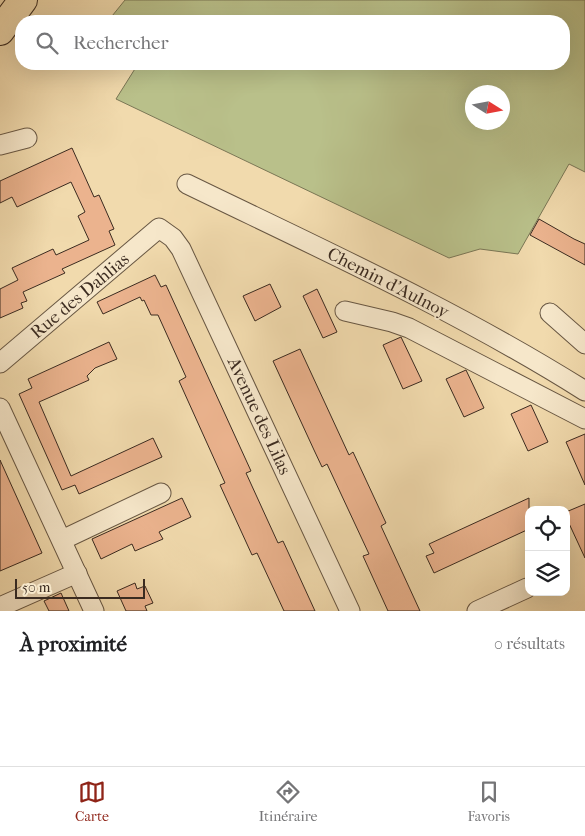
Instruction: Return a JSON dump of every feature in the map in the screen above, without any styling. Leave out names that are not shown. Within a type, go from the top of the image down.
[{"type":"highway","points":[[0,31],[23,0]]},
{"type":"street","points":[[0,145],[27,138]]},
{"type":"street","name":"Chemin d'Aulnoy","points":[[187,184],[408,291],[544,366],[585,391]]},
{"type":"street","name":"Rue des Dahlias","points":[[0,363],[159,228]]},
{"type":"street","name":"Avenue des Lilas","points":[[159,228],[173,238],[181,249],[350,611]]},
{"type":"street","points":[[345,311],[409,328],[585,420]]},
{"type":"street","points":[[550,312],[585,344]]},
{"type":"street","points":[[0,408],[6,436],[62,540],[94,611]]},
{"type":"street","points":[[62,540],[161,493]]},
{"type":"street","points":[[0,607],[77,573]]},
{"type":"street","points":[[477,611],[525,589]]},
{"type":"green space","points":[[125,0],[585,0],[585,172],[569,164],[518,254],[480,249],[449,258],[116,99],[134,70],[570,70],[570,15],[113,15]]},
{"type":"building","points":[[72,148],[94,197],[99,195],[114,229],[109,231],[115,245],[62,269],[65,273],[23,292],[27,301],[21,303],[23,308],[0,318],[0,289],[18,280],[12,268],[53,249],[56,255],[89,240],[78,216],[85,212],[71,182],[17,207],[12,197],[0,203],[0,181]]},
{"type":"building","points":[[539,219],[585,244],[585,265],[530,235]]},
{"type":"building","points":[[155,275],[161,287],[166,285],[251,471],[246,473],[278,543],[283,541],[315,611],[284,611],[257,553],[252,555],[220,485],[225,483],[179,381],[186,377],[158,315],[151,315],[144,300],[142,301],[140,297],[103,314],[97,302]]},
{"type":"building","points":[[270,284],[281,307],[255,321],[243,296]]},
{"type":"building","points":[[317,289],[337,332],[323,338],[303,296]]},
{"type":"building","points":[[401,337],[422,381],[403,389],[383,345]]},
{"type":"building","points":[[109,342],[117,359],[95,368],[87,376],[89,380],[39,402],[71,476],[153,438],[162,457],[79,494],[75,485],[62,490],[19,394],[32,388],[28,379]]},
{"type":"building","points":[[300,349],[349,455],[353,452],[386,523],[381,526],[420,611],[388,611],[363,556],[369,554],[327,464],[322,467],[273,361]]},
{"type":"building","points":[[466,370],[484,408],[464,417],[446,379]]},
{"type":"building","points":[[531,405],[548,442],[528,451],[511,414]]},
{"type":"building","points":[[585,434],[585,485],[566,442]]},
{"type":"building","points":[[0,460],[42,553],[0,571]]},
{"type":"building","points":[[182,498],[191,517],[159,532],[163,539],[135,551],[132,544],[101,559],[92,539]]},
{"type":"building","points":[[529,498],[529,506],[525,506],[525,531],[434,573],[426,556],[434,553],[429,544]]},
{"type":"building","points":[[585,504],[585,558],[570,526],[570,510]]},
{"type":"building","points":[[135,583],[137,589],[145,586],[153,603],[145,606],[147,611],[126,611],[117,591]]},
{"type":"building","points":[[61,593],[69,611],[49,611],[44,601]]}]
